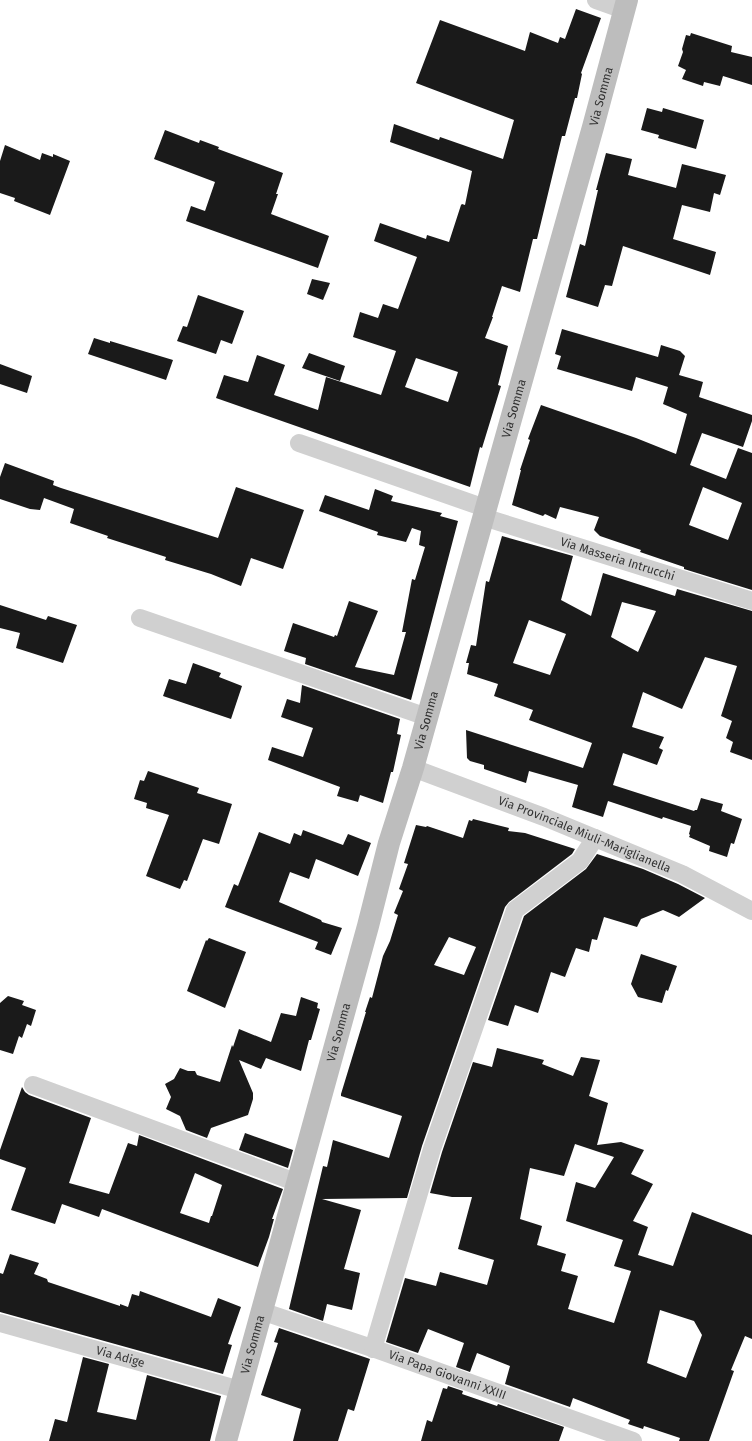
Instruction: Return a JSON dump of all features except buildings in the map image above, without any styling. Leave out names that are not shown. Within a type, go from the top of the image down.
[{"type":"street","points":[[596,0],[626,5]]},
{"type":"street","name":"Via Somma","points":[[226,1441],[368,926],[389,843],[413,768],[626,5]]},
{"type":"street","name":"Via Masseria Intrucchi","points":[[299,443],[484,512],[752,601]]},
{"type":"street","points":[[140,618],[427,716]]},
{"type":"street","name":"Via Provinciale Miuli-Mariglianella","points":[[413,768],[544,817],[682,874],[752,911]]},
{"type":"street","points":[[373,1349],[432,1149],[515,910],[580,861],[595,838]]},
{"type":"street","points":[[33,1085],[298,1182]]},
{"type":"street","name":"Via Papa Giovanni XXIII","points":[[262,1311],[633,1441]]},
{"type":"street","name":"Via Adige","points":[[0,1323],[240,1390]]}]
